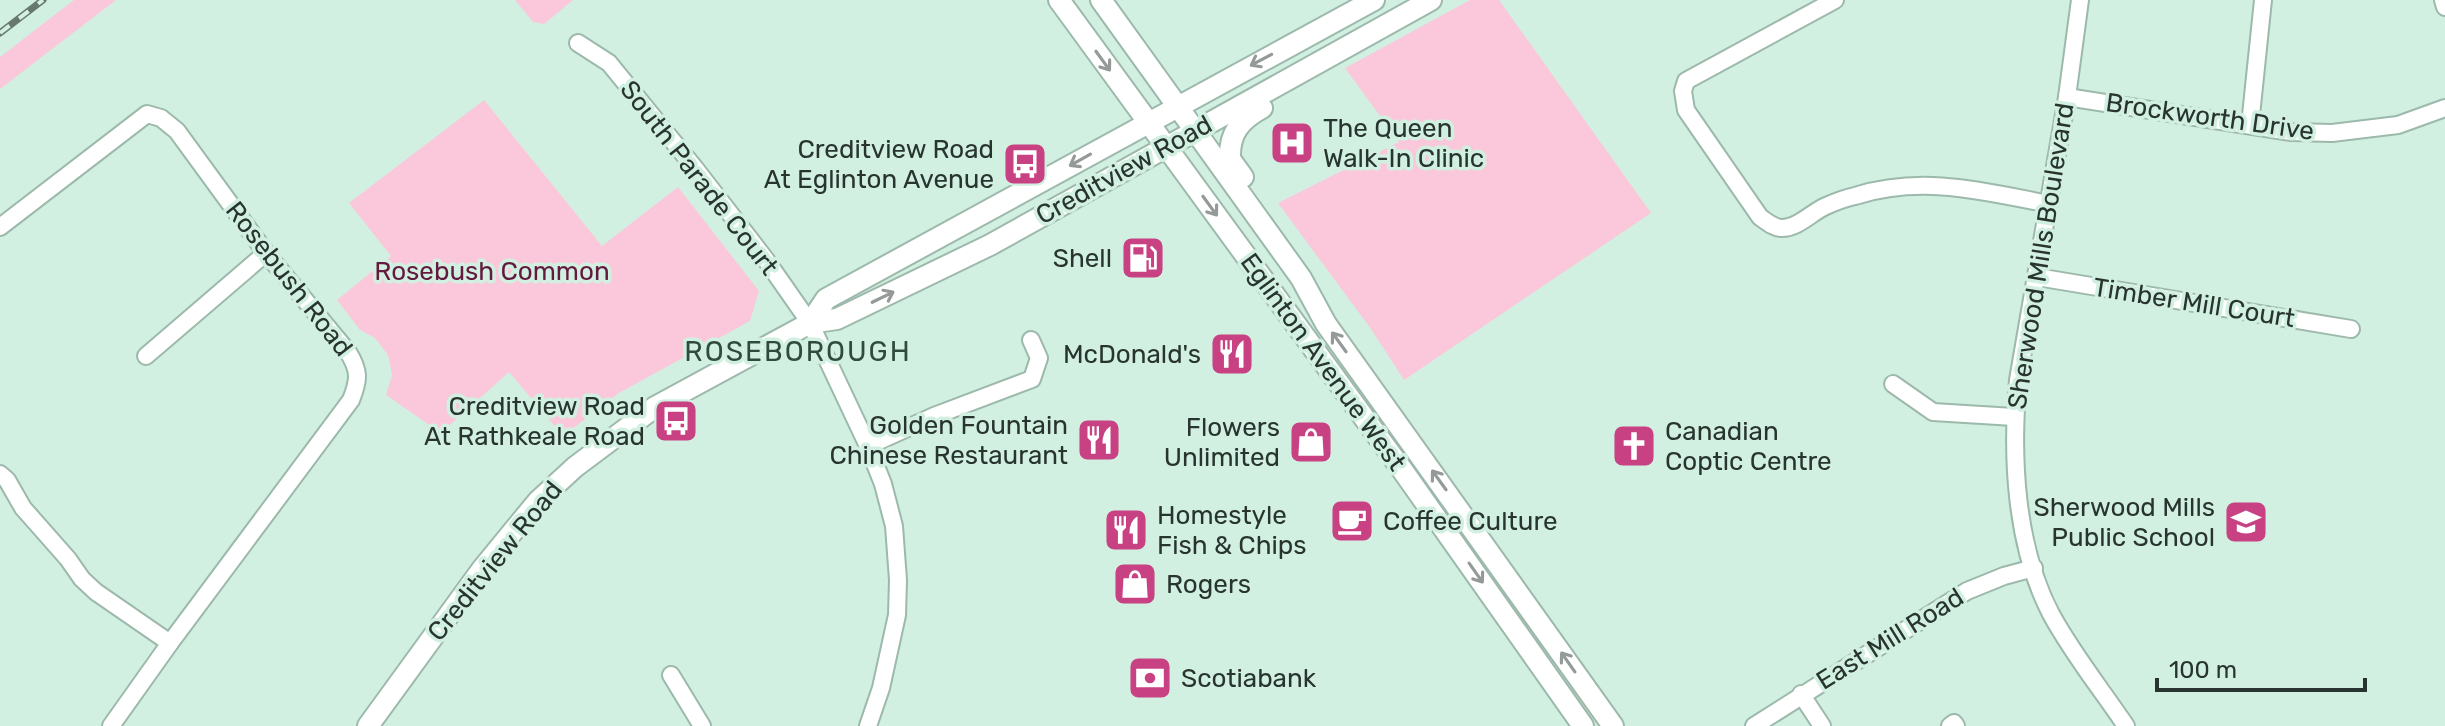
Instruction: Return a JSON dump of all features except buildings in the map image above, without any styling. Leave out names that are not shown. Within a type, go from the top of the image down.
[{"type":"main road","name":"Eglinton Avenue West","points":[[1059,0],[1459,549],[1583,726]]},
{"type":"main road","name":"Eglinton Avenue West","points":[[1101,0],[1301,278],[1326,324],[1613,726]]},
{"type":"main road","name":"Creditview Road","points":[[810,323],[826,299],[1374,0]]},
{"type":"main road","name":"Creditview Road","points":[[368,726],[483,568],[538,501],[575,467],[655,407],[810,323],[837,319],[946,267],[1431,0]]},
{"type":"main road","points":[[1263,226],[1268,211],[1230,159],[1234,132],[1249,115],[1305,84],[1321,62]]},
{"type":"street","points":[[1835,0],[1686,81],[1683,91],[1686,110],[1760,217],[1781,228],[1793,225],[1825,206],[1855,196],[1890,187],[1924,184],[2049,204]]},
{"type":"street","name":"Sherwood Mills Boulevard","points":[[2080,0],[2067,97],[2018,380],[2014,417],[2017,474],[2024,536],[2051,613],[2126,726]]},
{"type":"street","points":[[2250,125],[2263,0]]},
{"type":"street","points":[[2443,0],[2445,7]]},
{"type":"street","name":"South Parade Court","points":[[578,43],[609,63],[732,215],[810,323],[868,446],[883,484],[894,526],[898,580],[894,629],[881,688],[868,726]]},
{"type":"street","name":"Brockworth Drive","points":[[2067,97],[2291,132],[2366,131],[2398,125],[2445,108]]},
{"type":"street","name":"Rosebush Road","points":[[0,227],[147,114],[161,118],[177,131],[266,253],[348,352],[358,369],[358,383],[351,400],[111,726]]},
{"type":"street","points":[[146,356],[266,253]]},
{"type":"street","name":"Timber Mill Court","points":[[2037,277],[2351,329]]},
{"type":"street","points":[[868,446],[934,416],[1032,379],[1039,358],[1031,340]]},
{"type":"street","points":[[1893,384],[1933,412],[2014,417]]},
{"type":"street","points":[[0,474],[7,480],[23,508],[82,579],[170,643]]},
{"type":"street","name":"East Mill Road","points":[[1754,726],[1967,591],[2034,568]]},
{"type":"street","points":[[671,675],[702,726]]},
{"type":"street","points":[[1801,694],[1822,726]]},
{"type":"green space","points":[[74,0],[116,0],[0,89],[0,57]]},
{"type":"green space","points":[[515,0],[573,0],[544,24],[533,22]]},
{"type":"green space","points":[[1470,0],[1499,0],[1651,213],[1404,380],[1371,329],[1278,203],[1399,142],[1345,68]]},
{"type":"green space","name":"Rosebush Common","points":[[484,100],[602,246],[678,187],[759,291],[750,321],[619,393],[563,436],[509,372],[441,433],[386,395],[392,375],[388,355],[375,338],[360,330],[337,300],[391,256],[349,203]]},
{"type":"railway","points":[[0,33],[43,0]]},
{"type":"place","name":"The Queen Walk-In Clinic","points":[[1292,143]]},
{"type":"place","name":"Creditview Road At Eglinton Avenue","points":[[1025,164]]},
{"type":"place","name":"Shell","points":[[1143,258]]},
{"type":"place","name":"McDonald's","points":[[1232,354]]},
{"type":"place","name":"Creditview Road At Rathkeale Road","points":[[676,421]]},
{"type":"place","name":"Golden Fountain Chinese Restaurant","points":[[1099,440]]},
{"type":"place","name":"Flowers Unlimited","points":[[1311,442]]},
{"type":"place","name":"Canadian Coptic Centre","points":[[1634,446]]},
{"type":"place","name":"Coffee Culture","points":[[1352,521]]},
{"type":"place","name":"Sherwood Mills Public School","points":[[2246,522]]},
{"type":"place","name":"Homestyle Fish & Chips","points":[[1126,530]]},
{"type":"place","name":"Rogers","points":[[1135,584]]},
{"type":"place","name":"Scotiabank","points":[[1150,678]]},
{"type":"district","name":"ROSEBOROUGH","points":[[798,351]]}]
